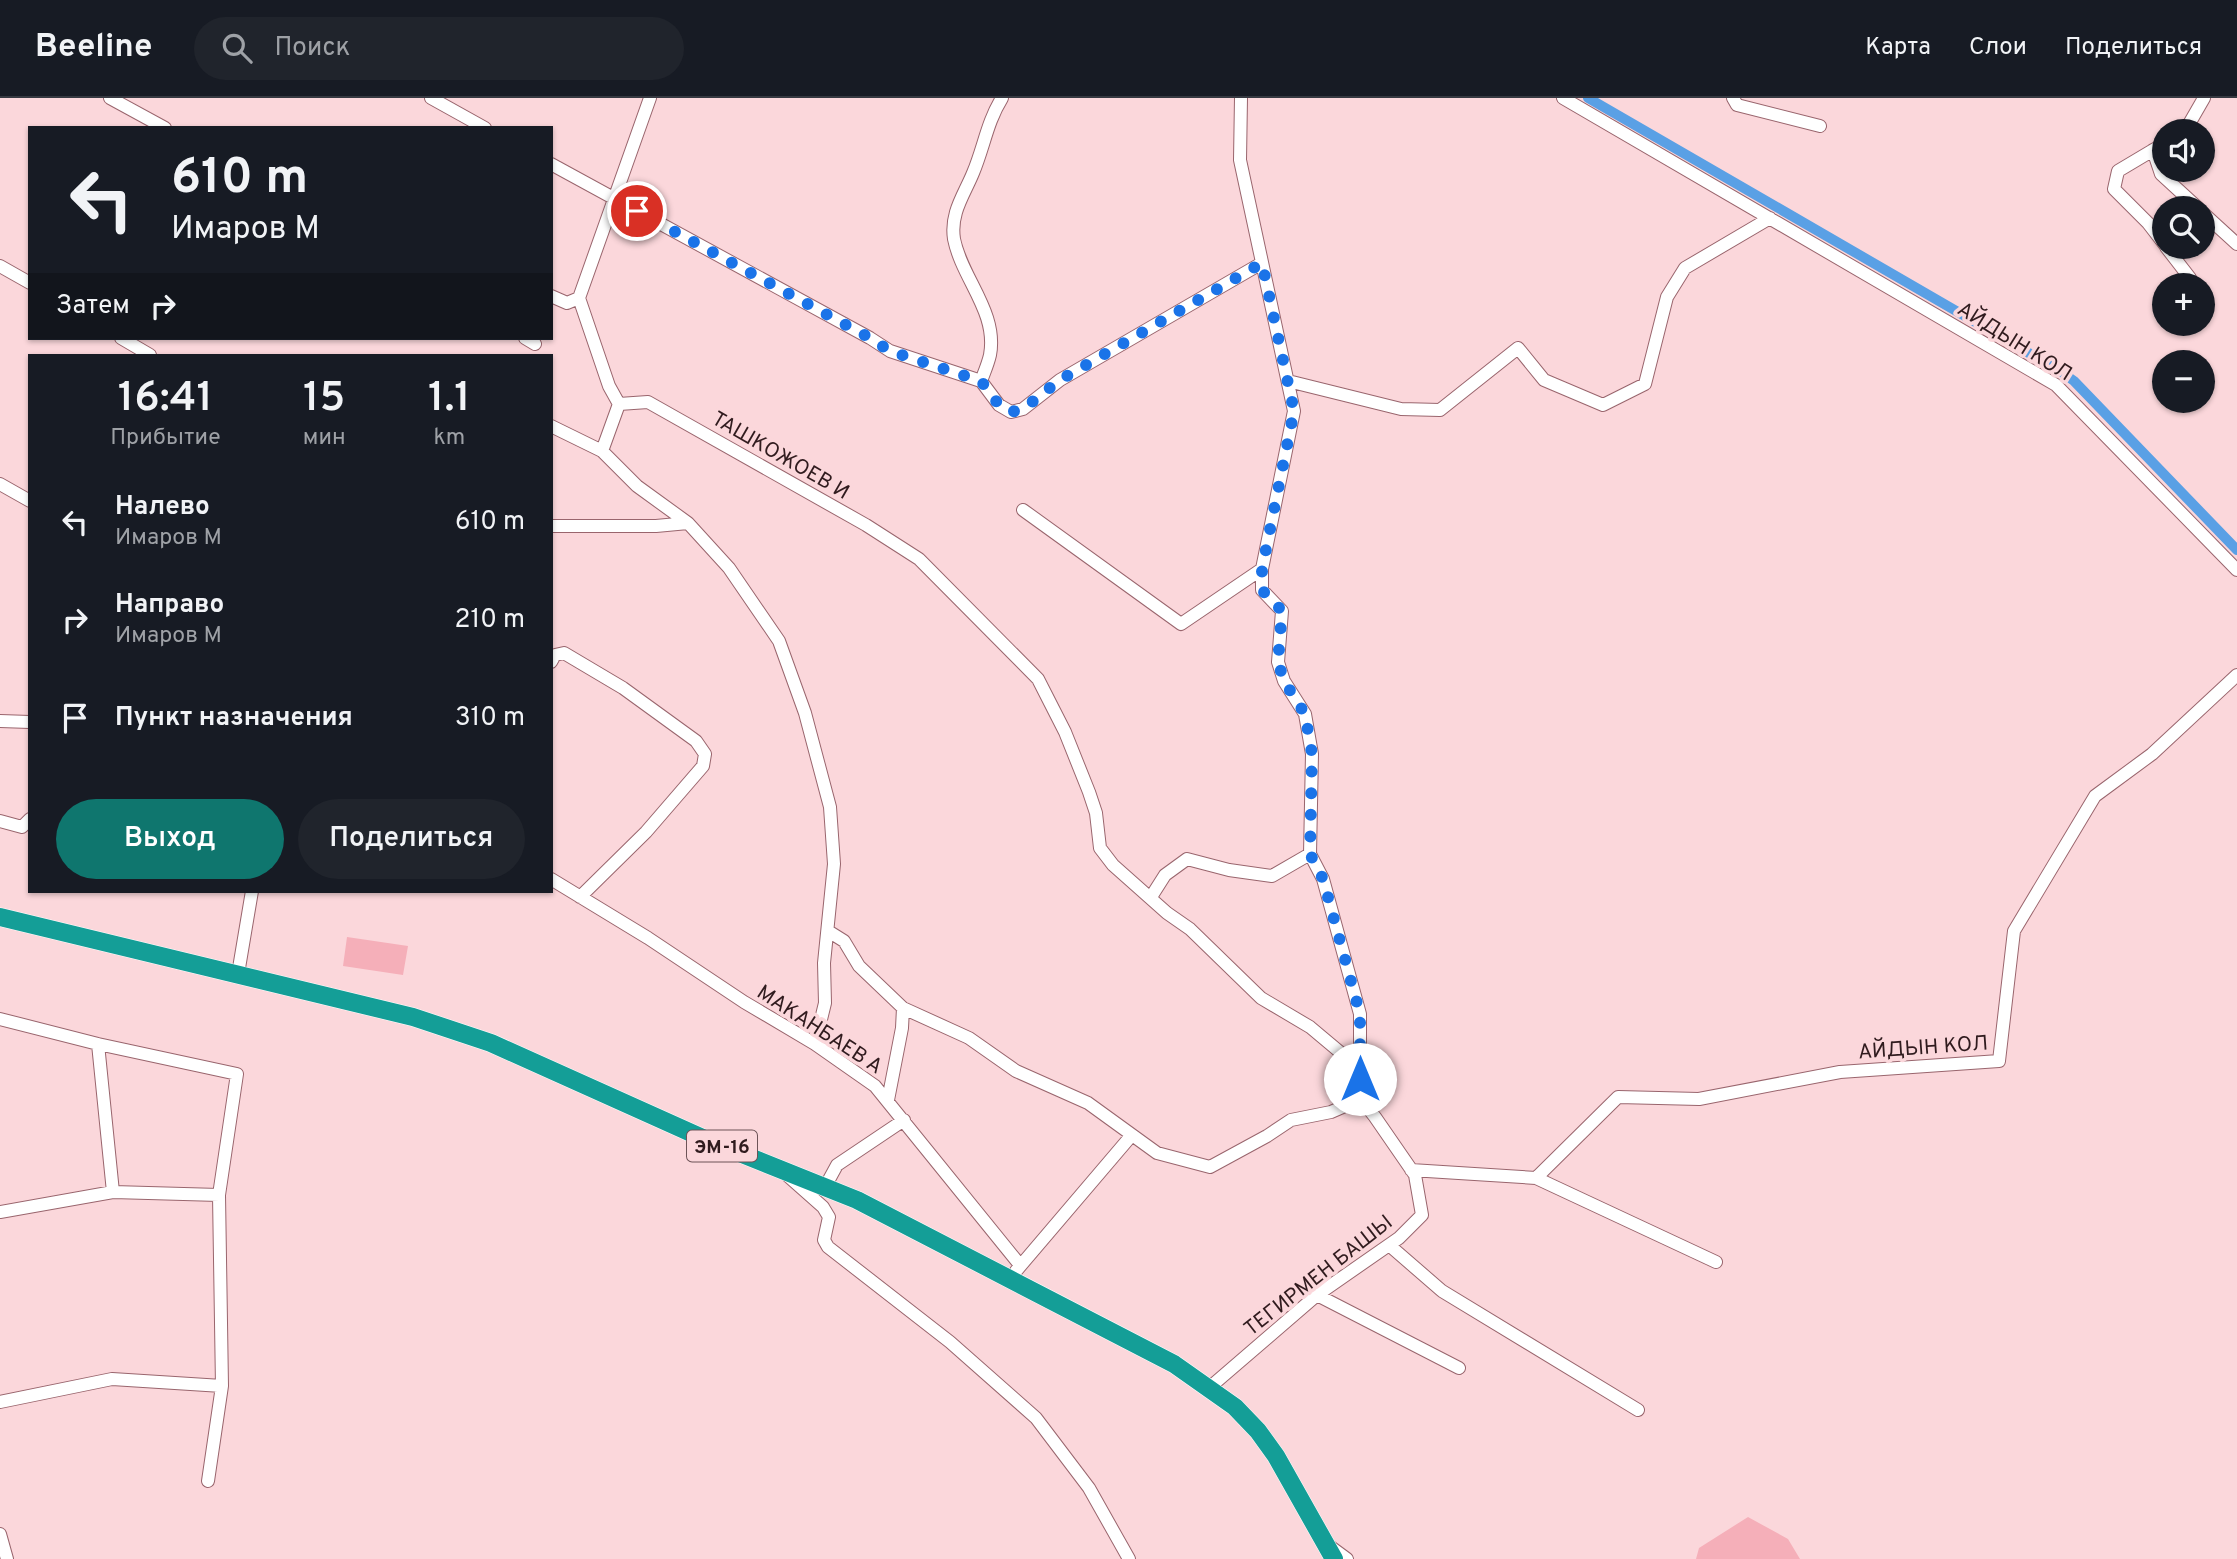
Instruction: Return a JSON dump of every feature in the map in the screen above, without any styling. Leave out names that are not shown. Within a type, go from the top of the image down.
[{"type":"highway","name":"ЭМ-16","points":[[0,918],[413,1017],[491,1044],[707,1140],[857,1200],[1015,1272],[1174,1364],[1236,1407],[1276,1456],[1334,1559]]},
{"type":"street","points":[[110,98],[160,126]]},
{"type":"street","points":[[431,98],[481,126]]},
{"type":"street","points":[[601,451],[619,404],[609,386],[579,298],[650,98]]},
{"type":"street","points":[[981,381],[990,356],[986,315],[960,262],[953,220],[959,200],[973,173],[991,115],[1002,98]]},
{"type":"street","points":[[828,931],[844,941],[859,966],[903,1007],[969,1038],[1016,1071],[1088,1103],[1157,1153],[1210,1167],[1291,1120],[1331,1112],[1354,1102],[1360,1079],[1360,1014],[1323,879],[1310,854],[1312,754],[1305,714],[1284,681],[1278,662],[1282,611],[1262,590],[1262,569],[1294,411],[1240,160],[1241,98]]},
{"type":"street","name":"АЙДЫН КОЛ","points":[[1563,98],[2056,385],[2237,570]]},
{"type":"street","points":[[1733,98],[1737,105],[1820,126]]},
{"type":"street","points":[[2192,119],[2204,98]]},
{"type":"street","points":[[2152,151],[2118,171],[2114,189],[2152,228]]},
{"type":"street","points":[[553,165],[890,351],[981,381],[999,405],[1011,412],[1023,409],[1060,380],[1262,263]]},
{"type":"street","points":[[2170,182],[2185,196]]},
{"type":"street","points":[[1288,381],[1401,409],[1440,410],[1518,348],[1544,380],[1603,405],[1645,384],[1667,298],[1685,268],[1770,218]]},
{"type":"street","points":[[2215,224],[2237,244]]},
{"type":"street","points":[[2175,259],[2186,273]]},
{"type":"street","points":[[0,266],[28,282]]},
{"type":"street","points":[[553,297],[567,303],[579,298]]},
{"type":"street","points":[[124,340],[148,354]]},
{"type":"street","name":"ТАШКОЖОЕВ И","points":[[619,404],[648,402],[866,525],[919,559],[1038,679],[1065,732],[1089,792],[1096,813],[1100,848],[1113,865],[1167,913],[1190,929],[1261,998],[1310,1027],[1341,1053],[1360,1079]]},
{"type":"street","points":[[553,427],[601,451],[637,486],[688,523],[729,568],[779,641],[805,713],[830,807],[834,864],[824,963],[825,1003],[815,1044]]},
{"type":"street","points":[[0,484],[28,500]]},
{"type":"street","points":[[1023,510],[1181,624],[1262,569]]},
{"type":"street","points":[[553,526],[656,526],[688,523]]},
{"type":"street","points":[[553,658],[555,655],[564,653],[623,688],[696,741],[705,754],[704,766],[646,832],[580,897]]},
{"type":"street","name":"АЙДЫН КОЛ","points":[[1536,1178],[1618,1097],[1699,1099],[1840,1072],[1999,1062],[2014,931],[2095,796],[2152,754],[2237,675]]},
{"type":"street","points":[[0,721],[28,722]]},
{"type":"street","points":[[0,821],[22,827],[28,821]]},
{"type":"street","points":[[1151,897],[1165,876],[1187,859],[1229,870],[1272,876],[1310,854]]},
{"type":"street","name":"МАКАНБАЕВ А","points":[[553,880],[815,1044],[875,1086],[904,1119],[1015,1272]]},
{"type":"street","points":[[238,975],[252,893]]},
{"type":"street","points":[[888,1100],[902,1028],[903,1007]]},
{"type":"street","points":[[0,1019],[98,1044],[237,1074],[219,1195],[222,1386],[208,1482]]},
{"type":"street","points":[[98,1044],[113,1192]]},
{"type":"street","name":"ТЕГИРМЕН БАШЫ","points":[[1209,1388],[1317,1295],[1399,1238],[1422,1215],[1415,1175],[1356,1093]]},
{"type":"street","points":[[825,1187],[837,1165],[904,1119]]},
{"type":"street","points":[[1015,1272],[1131,1136]]},
{"type":"street","points":[[779,1169],[823,1207],[829,1217],[824,1240],[828,1247],[950,1342],[1036,1418],[1089,1488],[1129,1559]]},
{"type":"street","points":[[1411,1170],[1536,1178],[1716,1262]]},
{"type":"street","points":[[0,1212],[113,1192],[219,1195]]},
{"type":"street","points":[[1389,1245],[1442,1291],[1638,1410]]},
{"type":"street","points":[[1317,1295],[1459,1368]]},
{"type":"street","points":[[0,1402],[112,1379],[222,1386]]},
{"type":"street","points":[[0,1534],[7,1559]]},
{"type":"street","points":[[1325,1542],[1347,1559]]},
{"type":"shaded area","points":[[347,937],[408,946],[403,975],[343,966]]},
{"type":"shaded area","points":[[1748,1517],[1788,1539],[1800,1559],[1696,1559],[1699,1548]]},
{"type":"waterway","points":[[1588,98],[2060,371],[2074,381],[2237,550]]},
{"type":"route","points":[[637,211],[890,351],[981,381],[999,405],[1011,412],[1023,409],[1060,380],[1262,263],[1294,411],[1262,569],[1262,590],[1282,611],[1278,662],[1284,681],[1305,714],[1312,754],[1310,854],[1323,879],[1360,1014],[1360,1079]]}]
